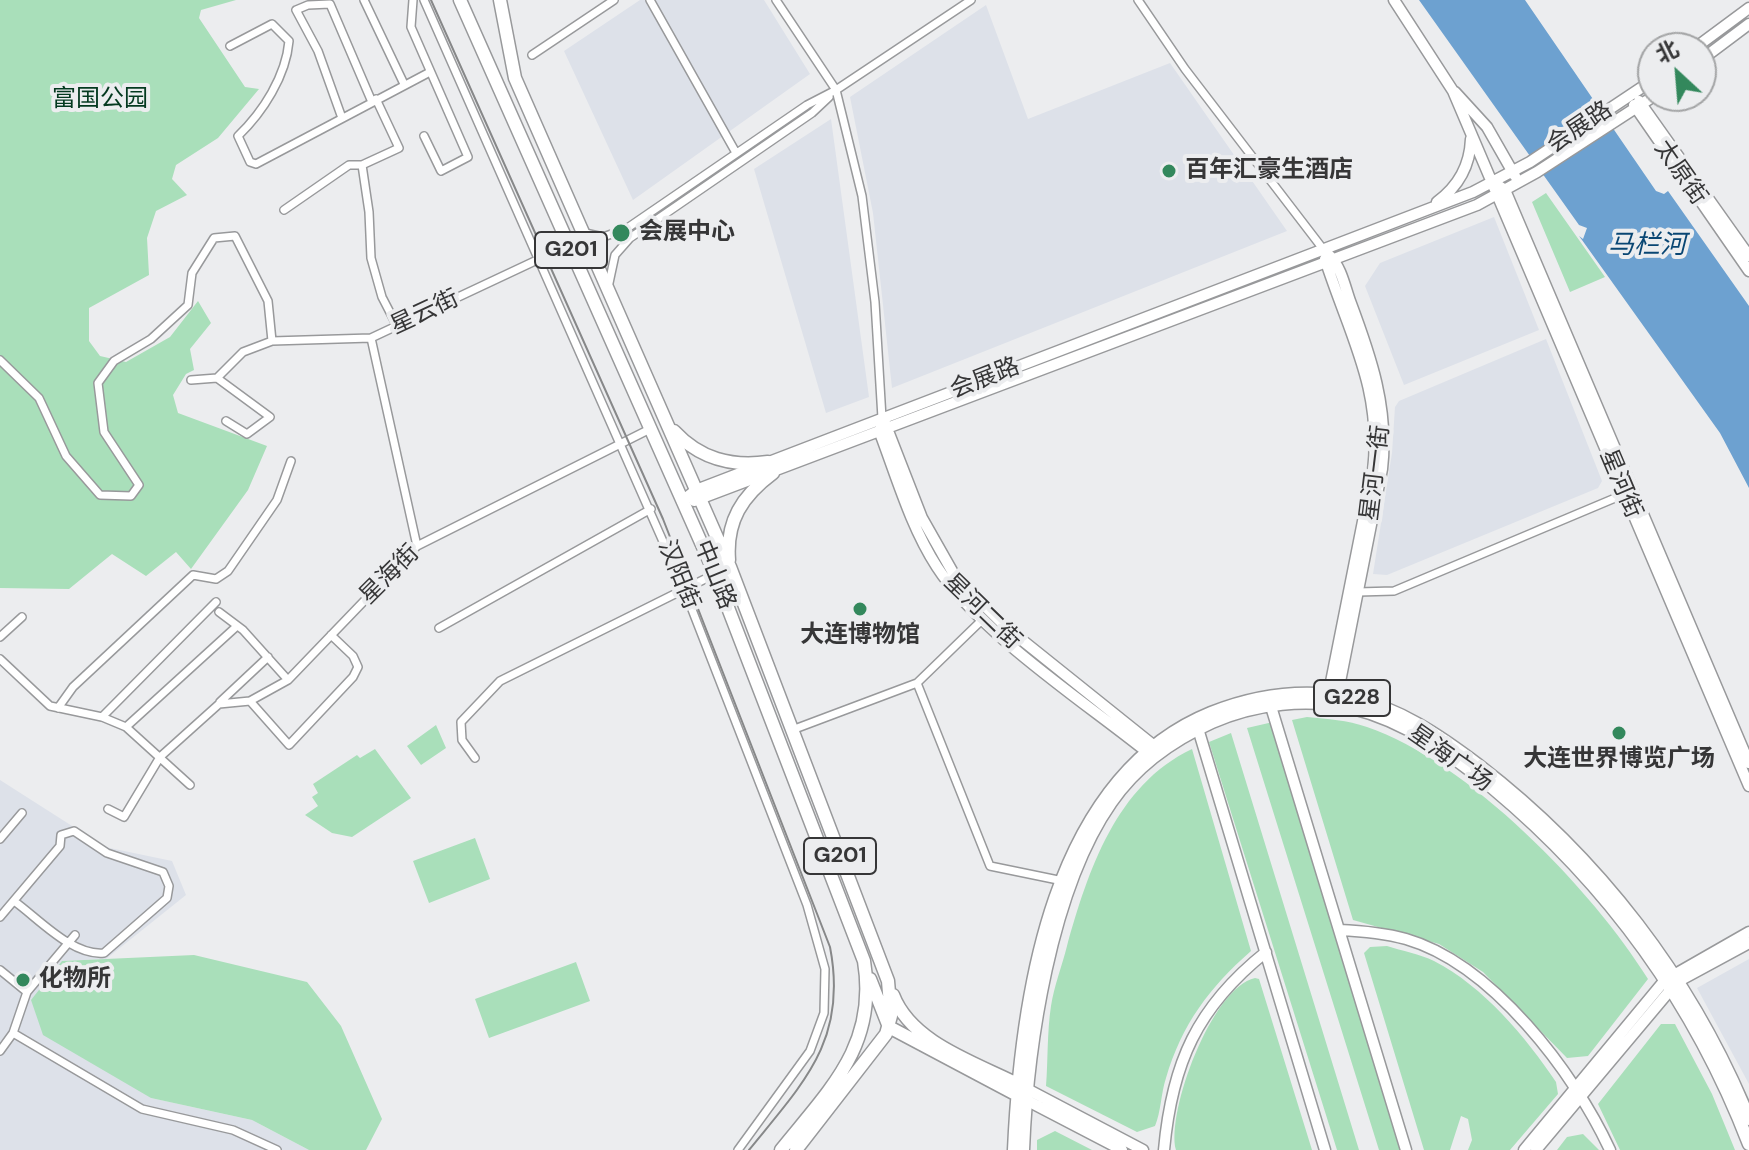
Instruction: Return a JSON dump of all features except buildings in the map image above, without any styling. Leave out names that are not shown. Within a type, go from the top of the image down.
[{"type":"highway","name":"中山路","points":[[460,0],[715,574],[864,961],[866,1009],[858,1044],[841,1074],[781,1150]]},
{"type":"highway","name":"中山路","points":[[500,0],[507,52],[515,78],[730,567],[888,981],[889,1027]]},
{"type":"highway","points":[[665,419],[675,433],[703,455],[733,464],[771,468]]},
{"type":"highway","points":[[730,567],[732,519],[771,468]]},
{"type":"highway","name":"星海广场","points":[[1014,1150],[1033,988],[1096,808],[1115,782],[1196,725],[1232,705],[1270,701],[1332,700],[1379,707],[1426,729],[1529,806],[1600,878],[1710,1036],[1749,1119]]},
{"type":"highway","points":[[864,961],[889,1027],[1022,1092]]},
{"type":"highway","points":[[888,981],[902,1015],[919,1033],[1022,1092]]},
{"type":"highway","name":"星海广场","points":[[1671,981],[1715,1066],[1749,1144]]},
{"type":"highway","points":[[796,1150],[889,1027]]},
{"type":"highway","name":"星海广场","points":[[1022,1092],[1023,1150]]},
{"type":"street","points":[[364,0],[404,84]]},
{"type":"street","points":[[413,0],[411,27],[468,157],[441,171],[424,136]]},
{"type":"street","name":"汉阳街","points":[[424,0],[651,509],[807,905],[825,969],[824,1013],[810,1051],[738,1150]]},
{"type":"street","points":[[532,55],[614,0]]},
{"type":"street","points":[[650,0],[735,151]]},
{"type":"street","name":"星河二街","points":[[776,0],[836,90],[862,196],[875,302],[884,431],[922,541],[950,585],[983,619],[1154,752]]},
{"type":"street","points":[[584,233],[603,237],[626,229],[807,105],[836,90],[971,0]]},
{"type":"street","name":"星河一街","points":[[1138,0],[1185,69],[1323,249],[1368,348],[1384,417],[1382,469],[1358,592],[1332,700]]},
{"type":"street","points":[[1394,0],[1453,91],[1492,182],[1501,192]]},
{"type":"street","points":[[284,210],[349,165],[362,165],[399,148],[330,4],[308,5],[296,10],[318,51],[342,118]]},
{"type":"street","points":[[1717,32],[1749,8]]},
{"type":"street","points":[[230,46],[272,24],[289,41],[280,77],[255,119],[238,136],[250,162],[256,164],[430,72]]},
{"type":"street","points":[[1717,48],[1749,24]]},
{"type":"street","points":[[609,291],[610,266],[630,238],[812,113],[836,90]]},
{"type":"street","points":[[1631,94],[1637,90]]},
{"type":"street","points":[[1453,91],[1487,127],[1518,182]]},
{"type":"street","name":"会展路","points":[[771,468],[882,418],[1492,182],[1530,162],[1631,94],[1637,103]]},
{"type":"street","name":"会展路","points":[[682,501],[884,431],[1330,261],[1501,192],[1637,107]]},
{"type":"street","name":"太原街","points":[[1643,112],[1749,256]]},
{"type":"street","name":"太原街","points":[[1643,112],[1749,271]]},
{"type":"street","points":[[1425,210],[1459,181],[1471,153],[1471,133]]},
{"type":"street","points":[[362,165],[369,212],[371,258],[382,297],[397,326]]},
{"type":"street","name":"星河街","points":[[1501,192],[1749,763]]},
{"type":"street","points":[[0,360],[39,398],[66,456],[100,495],[131,496],[139,485],[104,432],[98,383],[114,361],[151,339],[188,305],[192,273],[214,238],[235,236],[268,301],[272,341],[243,352],[217,378],[191,380]]},
{"type":"street","name":"星云街","points":[[272,341],[371,338],[569,245]]},
{"type":"street","name":"星河一街","points":[[1330,261],[1367,371],[1376,434],[1373,471],[1332,700]]},
{"type":"street","points":[[371,338],[417,546]]},
{"type":"street","points":[[217,378],[270,417],[247,434],[226,421]]},
{"type":"street","name":"星海街","points":[[219,704],[250,701],[288,680],[417,546],[650,429]]},
{"type":"street","name":"星河二街","points":[[884,431],[922,518],[956,578],[1007,628],[1154,752]]},
{"type":"street","points":[[58,708],[73,687],[193,575],[216,579],[228,571],[277,500],[291,461]]},
{"type":"street","points":[[1358,592],[1394,591],[1629,492]]},
{"type":"street","name":"星河街","points":[[1629,492],[1749,786]]},
{"type":"street","points":[[439,628],[651,509]]},
{"type":"street","points":[[475,758],[462,740],[461,722],[500,681],[715,574]]},
{"type":"street","points":[[102,717],[120,694],[216,602]]},
{"type":"street","points":[[219,612],[237,626],[288,680]]},
{"type":"street","points":[[0,637],[22,617]]},
{"type":"street","points":[[792,730],[917,683],[983,619]]},
{"type":"street","points":[[126,727],[237,626]]},
{"type":"street","points":[[250,701],[289,745],[353,677],[358,667],[353,656],[331,635]]},
{"type":"street","points":[[108,809],[124,817],[160,757],[268,657]]},
{"type":"street","points":[[0,659],[37,696],[58,708],[102,717],[126,727],[190,785]]},
{"type":"street","points":[[917,683],[990,866],[1068,882]]},
{"type":"street","points":[[1270,701],[1406,1150]]},
{"type":"street","points":[[1196,725],[1325,1150]]},
{"type":"street","points":[[0,839],[22,813]]},
{"type":"street","points":[[0,917],[60,846],[61,835],[74,831],[107,853],[163,872],[169,886],[167,898],[104,953],[92,954],[69,942],[14,901]]},
{"type":"street","points":[[1339,930],[1407,939],[1463,968],[1518,1018],[1578,1093],[1610,1150]]},
{"type":"street","points":[[1536,1150],[1578,1093],[1671,981],[1749,932]]},
{"type":"street","points":[[0,1051],[13,1033],[27,992],[75,935]]},
{"type":"street","points":[[1671,981],[1749,943]]},
{"type":"street","points":[[1164,1150],[1176,1081],[1199,1022],[1231,982],[1266,952]]},
{"type":"street","points":[[0,970],[27,992]]},
{"type":"street","points":[[13,1033],[142,1109],[233,1130],[277,1150]]},
{"type":"street","points":[[1022,1092],[1122,1150]]},
{"type":"street","points":[[1022,1092],[1143,1150]]},
{"type":"street","points":[[1524,1150],[1578,1093]]},
{"type":"shaded area","points":[[640,0],[764,0],[810,74],[633,200],[564,51]]},
{"type":"shaded area","points":[[986,5],[1028,119],[1170,63],[1287,231],[892,388],[873,213],[850,97]]},
{"type":"shaded area","points":[[831,119],[869,397],[826,413],[754,169]]},
{"type":"shaded area","points":[[1494,217],[1539,330],[1404,385],[1365,286],[1380,263]]},
{"type":"shaded area","points":[[1546,339],[1602,481],[1598,488],[1387,575],[1373,574],[1392,453],[1395,407],[1399,401]]},
{"type":"shaded area","name":"化物所","points":[[0,780],[105,847],[172,861],[186,895],[106,959],[62,961],[151,1098],[252,1120],[309,1150],[0,1150]]},
{"type":"shaded area","points":[[1749,959],[1749,1084],[1697,988]]},
{"type":"green space","name":"富国公园","points":[[0,0],[236,0],[201,10],[199,18],[245,87],[259,89],[218,138],[176,165],[172,179],[187,195],[156,211],[147,238],[149,275],[89,308],[89,341],[100,356],[126,362],[170,337],[198,301],[211,323],[190,349],[194,370],[186,374],[173,395],[178,413],[267,446],[248,490],[191,569],[176,552],[146,576],[112,554],[69,589],[0,588]]},
{"type":"green space","points":[[1546,193],[1605,277],[1570,292],[1532,202]]},
{"type":"green space","points":[[1307,717],[1367,727],[1406,744],[1446,768],[1525,832],[1595,907],[1648,979],[1588,1056],[1567,1058],[1483,972],[1439,944],[1353,920],[1292,720]]},
{"type":"green space","points":[[1273,722],[1404,1150],[1379,1150],[1247,728]]},
{"type":"green space","points":[[436,725],[446,748],[421,765],[407,746]]},
{"type":"green space","points":[[1231,733],[1359,1150],[1337,1150],[1209,742]]},
{"type":"green space","points":[[375,749],[411,798],[352,837],[332,833],[305,815],[318,806],[312,797],[318,793],[313,784],[357,755],[360,758]]},
{"type":"green space","points":[[1192,749],[1251,951],[1222,979],[1199,1008],[1173,1059],[1155,1126],[1137,1132],[1046,1086],[1051,1006],[1075,917],[1109,833],[1143,784]]},
{"type":"green space","points":[[475,838],[490,879],[429,903],[413,861]]},
{"type":"green space","points":[[1387,946],[1434,961],[1470,984],[1517,1031],[1556,1082],[1558,1094],[1510,1150],[1468,1150],[1472,1140],[1468,1119],[1461,1116],[1450,1150],[1424,1150],[1364,953],[1370,947]]},
{"type":"green space","points":[[194,955],[307,982],[341,1026],[382,1119],[366,1150],[309,1150],[252,1120],[151,1098],[43,1035],[31,1000],[62,961]]},
{"type":"green space","points":[[576,962],[590,1001],[489,1038],[475,999]]},
{"type":"green space","points":[[1259,979],[1312,1150],[1176,1150],[1178,1108],[1185,1081],[1208,1026],[1239,986]]},
{"type":"green space","points":[[1661,1024],[1675,1024],[1712,1094],[1735,1150],[1620,1150],[1598,1104]]},
{"type":"green space","points":[[1055,1131],[1092,1150],[1037,1150],[1037,1140]]},
{"type":"green space","points":[[1583,1134],[1599,1150],[1557,1150],[1567,1137]]},
{"type":"water","name":"马栏河","points":[[1419,0],[1525,0],[1656,191],[1664,194],[1668,191],[1749,306],[1749,488],[1720,433],[1579,236],[1583,239],[1587,228],[1579,225]]},
{"type":"tram line","points":[[431,0],[663,519],[830,947],[834,980],[833,1008],[827,1034],[804,1080],[749,1150]]},
{"type":"place","name":"百年汇豪生酒店","points":[[1169,171]]},
{"type":"place","name":"会展中心","points":[[621,233]]},
{"type":"place","name":"大连博物馆","points":[[860,609]]},
{"type":"place","name":"大连世界博览广场","points":[[1619,733]]},
{"type":"place","name":"化物所","points":[[23,980]]}]
